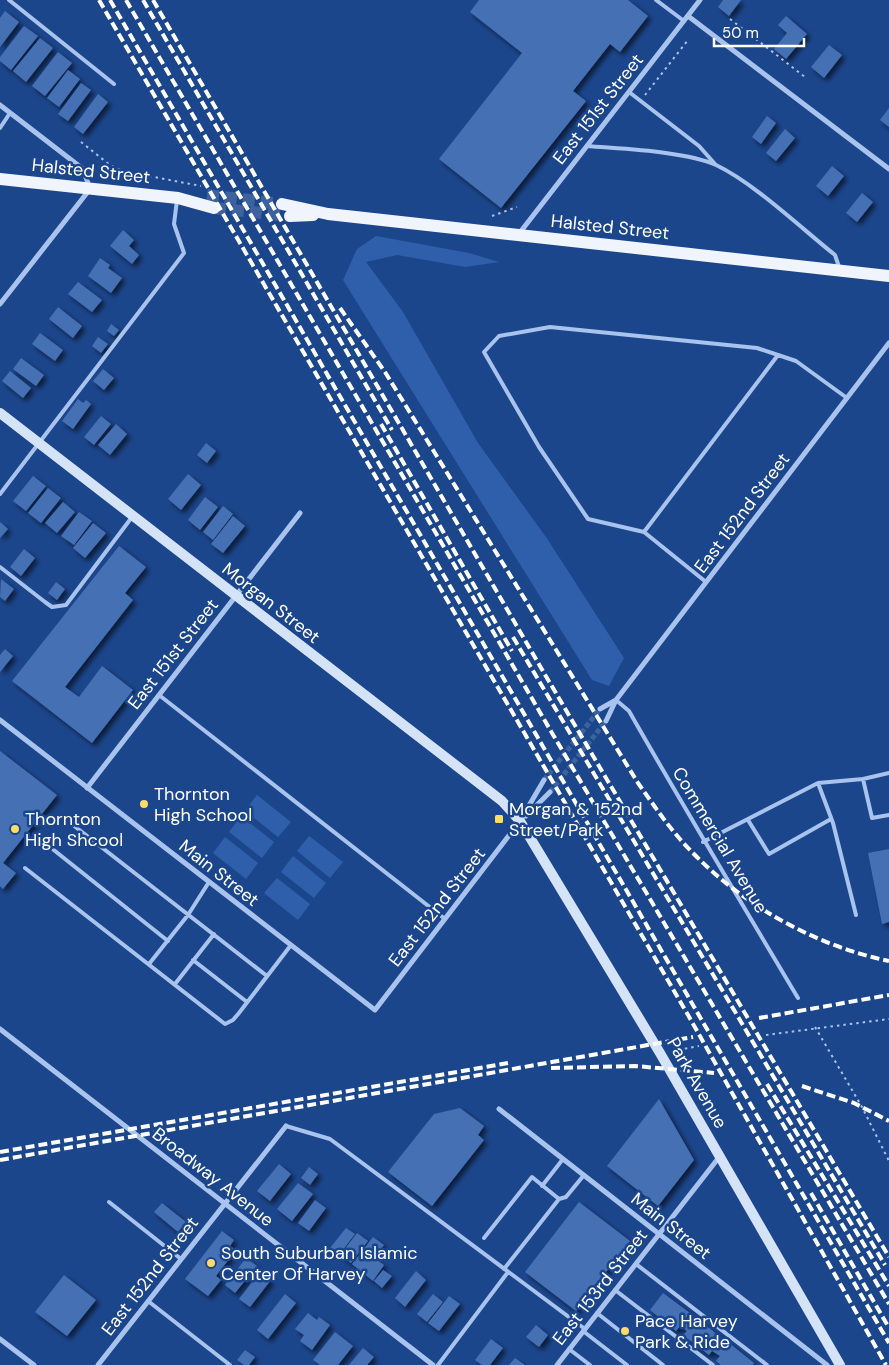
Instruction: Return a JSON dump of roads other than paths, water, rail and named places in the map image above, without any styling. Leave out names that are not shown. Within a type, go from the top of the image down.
[{"type":"main road","name":"Halsted Street","points":[[0,179],[178,198],[214,208]]},
{"type":"main road","name":"Halsted Street","points":[[178,198],[204,190]]},
{"type":"main road","name":"Halsted Street","points":[[282,204],[328,214],[889,276]]},
{"type":"main road","name":"Halsted Street","points":[[290,216],[328,214]]},
{"type":"street","name":"East 151st Street","points":[[517,235],[700,0]]},
{"type":"street","points":[[686,18],[889,169]]},
{"type":"street","points":[[0,105],[84,170],[90,188],[0,304]]},
{"type":"street","name":"East 152nd Street","points":[[606,722],[616,700],[889,343]]},
{"type":"street","name":"Morgan Street","points":[[0,413],[502,801],[520,821]]},
{"type":"street","name":"East 151st Street","points":[[87,788],[300,513]]},
{"type":"street","name":"East 152nd Street","points":[[600,710],[616,700]]},
{"type":"street","name":"Main Street","points":[[0,720],[375,1010]]},
{"type":"street","name":"East 152nd Street","points":[[375,1010],[520,821],[544,780]]},
{"type":"street","name":"East 152nd Street","points":[[520,821],[550,792]]},
{"type":"street","name":"Park Avenue","points":[[520,821],[660,1053],[840,1365]]},
{"type":"street","name":"Broadway Avenue","points":[[0,1029],[432,1365]]},
{"type":"street","name":"Main Street","points":[[499,1109],[827,1365]]},
{"type":"street","name":"East 152nd Street","points":[[98,1365],[286,1126]]},
{"type":"street","name":"East 153rd Street","points":[[557,1365],[720,1156]]},
{"type":"street","points":[[0,1339],[34,1365]]},
{"type":"lane","points":[[9,0],[114,84]]},
{"type":"lane","points":[[656,0],[686,18]]},
{"type":"lane","points":[[629,92],[699,146],[715,165]]},
{"type":"lane","points":[[0,128],[10,112]]},
{"type":"lane","points":[[587,146],[682,157],[715,165],[749,186],[835,255],[840,270]]},
{"type":"lane","points":[[0,494],[184,253],[174,224],[178,198]]},
{"type":"lane","points":[[706,582],[644,532],[588,519],[538,447],[484,352],[499,336],[550,327],[757,348],[796,361],[847,398]]},
{"type":"lane","points":[[644,532],[778,355]]},
{"type":"lane","points":[[0,567],[52,607],[66,606],[132,516]]},
{"type":"lane","points":[[159,695],[445,919]]},
{"type":"lane","name":"Commercial Avenue","points":[[616,700],[629,711],[703,842],[727,876],[798,998]]},
{"type":"lane","points":[[703,842],[818,783],[863,779],[889,773]]},
{"type":"lane","points":[[863,779],[872,818],[889,815]]},
{"type":"lane","points":[[818,783],[831,819],[856,915]]},
{"type":"lane","points":[[64,818],[267,976]]},
{"type":"lane","points":[[748,820],[770,854],[831,819]]},
{"type":"lane","points":[[45,843],[168,941]]},
{"type":"lane","points":[[25,868],[225,1024],[233,1020],[291,945]]},
{"type":"lane","points":[[149,964],[188,915],[209,882]]},
{"type":"lane","points":[[175,984],[214,934]]},
{"type":"lane","points":[[194,960],[247,1002]]},
{"type":"lane","points":[[286,1126],[330,1139],[508,1272],[627,1365]]},
{"type":"lane","points":[[542,1186],[563,1159]]},
{"type":"lane","points":[[504,1269],[559,1199],[566,1197],[584,1175]]},
{"type":"lane","points":[[484,1238],[532,1178],[559,1199]]},
{"type":"lane","points":[[109,1202],[181,1259]]},
{"type":"lane","points":[[636,1264],[767,1365]]},
{"type":"lane","points":[[438,1365],[508,1272]]},
{"type":"lane","points":[[615,1290],[713,1365]]},
{"type":"lane","points":[[148,1301],[230,1365]]},
{"type":"lane","points":[[597,1314],[663,1365]]},
{"type":"lane","points":[[570,1349],[590,1365]]},
{"type":"tunnel","points":[[207,195],[282,204]]},
{"type":"tunnel","points":[[214,208],[290,216]]},
{"type":"tunnel","points":[[544,780],[600,709]]},
{"type":"tunnel","points":[[550,792],[606,721]]},
{"type":"railway","points":[[99,0],[688,1015],[886,1365]]},
{"type":"railway","points":[[110,0],[889,1343]]},
{"type":"railway","points":[[126,0],[552,733],[889,1304]]},
{"type":"railway","points":[[143,0],[392,430]]},
{"type":"railway","points":[[153,0],[547,678],[889,1257]]},
{"type":"railway","points":[[340,308],[385,372],[638,783],[677,836],[712,872],[734,890],[783,921],[835,945],[889,961]]},
{"type":"railway","points":[[381,424],[512,651]]},
{"type":"railway","points":[[513,637],[885,1265]]},
{"type":"railway","points":[[759,1018],[889,995]]},
{"type":"railway","points":[[0,1160],[693,1037]]},
{"type":"railway","points":[[0,1152],[508,1063]]},
{"type":"railway","points":[[551,1068],[635,1066],[714,1073]]},
{"type":"railway","points":[[767,1084],[889,1286]]},
{"type":"railway","points":[[802,1086],[854,1103],[889,1121]]},
{"type":"railway","points":[[811,1193],[889,1328]]},
{"type":"place","name":"Thornton High School","points":[[144,804]]},
{"type":"place","name":"Morgan & 152nd Street/Park","points":[[499,819]]},
{"type":"place","name":"Thornton High Shcool","points":[[15,829]]},
{"type":"place","name":"South Suburban Islamic Center Of Harvey","points":[[211,1263]]},
{"type":"place","name":"Pace Harvey Park & Ride","points":[[625,1331]]}]
